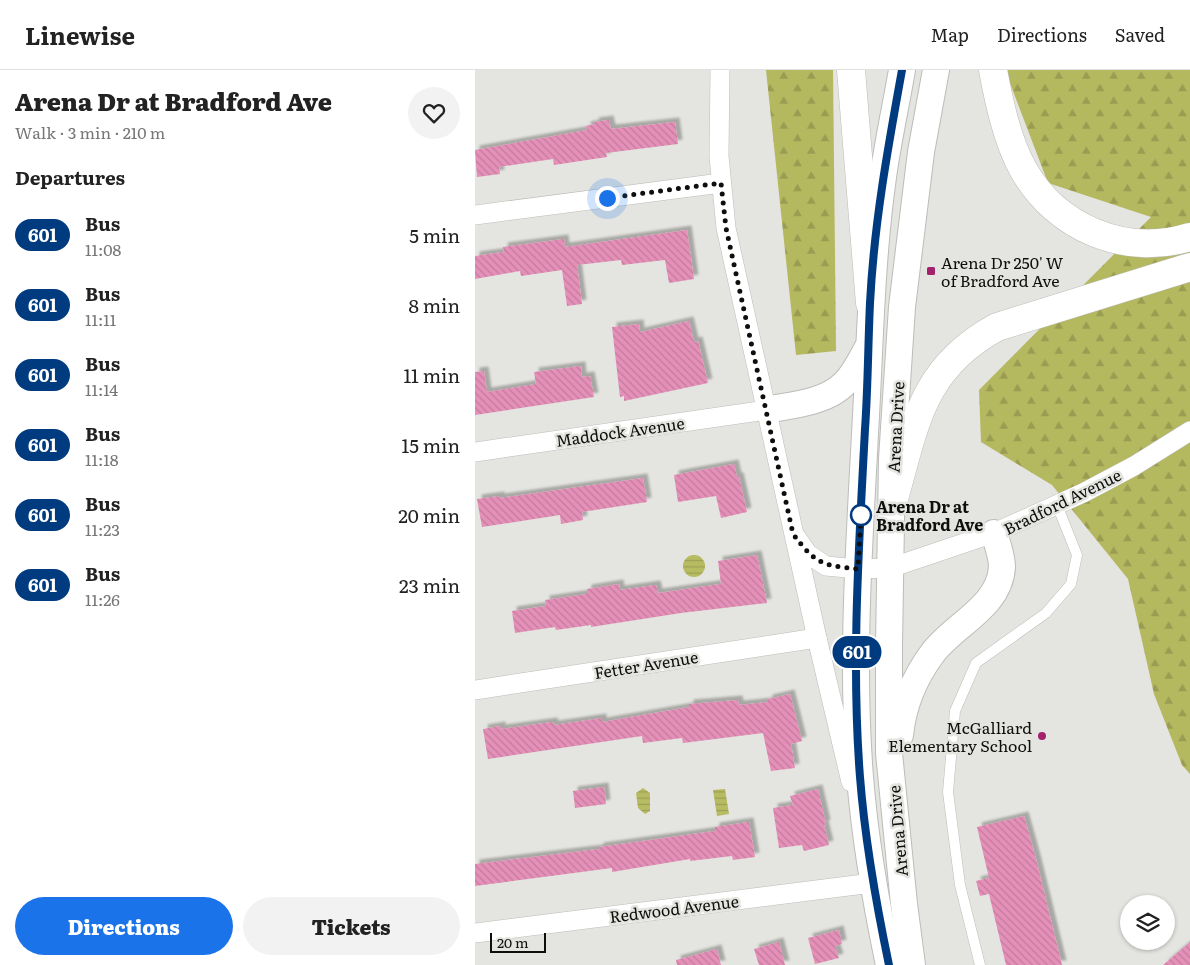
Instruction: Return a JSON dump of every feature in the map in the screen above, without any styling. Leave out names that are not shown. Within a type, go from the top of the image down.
[{"type":"highway","points":[[851,70],[870,302]]},
{"type":"highway","points":[[993,70],[1003,110],[1023,168],[1035,188],[1052,206],[1073,223],[1116,240],[1143,244],[1167,242],[1190,237]]},
{"type":"highway","points":[[891,509],[924,401],[937,376],[954,357],[975,339],[997,327],[1190,267]]},
{"type":"main road","name":"Arena Drive","points":[[889,965],[872,883],[860,776],[857,698],[858,569],[870,342],[870,302],[883,177],[902,70]]},
{"type":"main road","name":"Arena Drive","points":[[912,965],[904,904],[889,744],[891,509],[902,307],[921,152],[936,70]]},
{"type":"main road","points":[[766,410],[819,398],[833,392],[845,384],[853,374],[870,342]]},
{"type":"main road","points":[[893,790],[900,731],[907,703],[917,679],[932,654],[949,634],[992,597],[998,582],[1002,566],[994,533]]},
{"type":"street","points":[[720,70],[721,183],[726,228],[793,534],[867,848]]},
{"type":"street","points":[[475,215],[721,183]]},
{"type":"street","name":"Maddock Avenue","points":[[475,452],[766,410]]},
{"type":"street","name":"Bradford Avenue","points":[[793,534],[808,554],[826,566],[858,569],[890,568],[994,533],[1057,505],[1134,466],[1190,431]]},
{"type":"street","name":"Fetter Avenue","points":[[475,690],[817,638]]},
{"type":"street","name":"Redwood Avenue","points":[[475,933],[872,883]]},
{"type":"lane","points":[[980,965],[960,885],[948,792],[955,711],[976,662],[1046,613],[1071,584],[1077,555],[1057,505]]},
{"type":"green space","points":[[766,70],[833,70],[836,351],[796,355]]},
{"type":"green space","points":[[1005,70],[1190,70],[1190,774],[1182,765],[1154,694],[1128,579],[1052,485],[981,442],[979,390],[1151,217],[1048,183]]},
{"type":"shaded area","points":[[694,555],[704,562],[705,566],[698,576],[694,577],[684,570],[683,566],[690,556]]},
{"type":"shaded area","points":[[643,788],[650,793],[650,811],[645,814],[638,808],[636,793]]},
{"type":"shaded area","points":[[725,789],[729,814],[717,816],[713,790]]},
{"type":"building","points":[[609,120],[611,129],[675,122],[678,144],[606,153],[607,157],[554,165],[553,159],[499,167],[500,174],[477,177],[475,150],[587,130],[586,126],[595,124],[594,122]]},
{"type":"building","points":[[687,230],[694,279],[669,283],[665,260],[622,265],[621,260],[577,265],[582,304],[567,306],[562,270],[521,276],[520,271],[475,279],[475,256],[504,252],[503,247],[564,239],[565,247]]},
{"type":"building","points":[[689,321],[694,342],[698,341],[708,383],[624,401],[624,396],[620,397],[612,327],[639,324],[640,332]]},
{"type":"building","points":[[581,366],[582,377],[590,376],[594,397],[475,415],[475,372],[484,371],[487,392],[536,384],[534,372]]},
{"type":"building","points":[[734,464],[747,512],[721,518],[716,496],[678,502],[674,475]]},
{"type":"building","points":[[643,478],[647,502],[582,512],[583,520],[561,524],[560,515],[482,527],[477,499],[500,496],[500,498]]},
{"type":"building","points":[[757,555],[767,603],[681,613],[591,627],[591,625],[556,630],[555,627],[515,633],[512,611],[546,606],[545,600],[587,594],[587,589],[619,584],[620,590],[656,585],[658,593],[721,584],[718,561]]},
{"type":"building","points":[[790,694],[802,741],[791,744],[795,768],[771,771],[763,733],[683,743],[682,738],[643,743],[642,736],[488,759],[483,729],[501,726],[501,729],[553,722],[554,725],[602,718],[602,722],[689,707],[689,704],[738,700],[739,705],[768,702],[768,699]]},
{"type":"building","points":[[604,787],[606,804],[575,808],[573,791]]},
{"type":"building","points":[[818,789],[829,845],[804,851],[802,845],[779,848],[773,808],[793,805],[790,796]]},
{"type":"building","points":[[1024,816],[1062,965],[1006,965],[989,894],[980,896],[976,881],[989,878],[977,827]]},
{"type":"building","points":[[749,822],[755,857],[733,860],[732,856],[690,861],[690,859],[612,872],[612,868],[475,886],[475,864],[599,849],[599,847],[715,831],[715,827]]},
{"type":"building","points":[[839,930],[842,944],[835,946],[839,958],[815,964],[808,938]]},
{"type":"building","points":[[779,942],[785,965],[759,965],[754,949]]},
{"type":"building","points":[[1190,942],[1190,965],[1163,965]]},
{"type":"building","points":[[717,949],[721,965],[677,965],[676,960]]},
{"type":"bus line","name":"601","points":[[889,965],[872,883],[860,776],[857,698],[858,569],[870,342],[870,302],[883,177],[902,70]]},
{"type":"place","name":"Arena Dr 250' W of Bradford Ave","points":[[931,271]]},
{"type":"place","name":"Arena Dr at Bradford Ave","points":[[861,515]]},
{"type":"place","name":"McGalliard Elementary School","points":[[1042,736]]},
{"type":"route","points":[[607,198],[721,183],[726,228],[793,534],[808,554],[826,566],[858,569],[861,515]]}]
